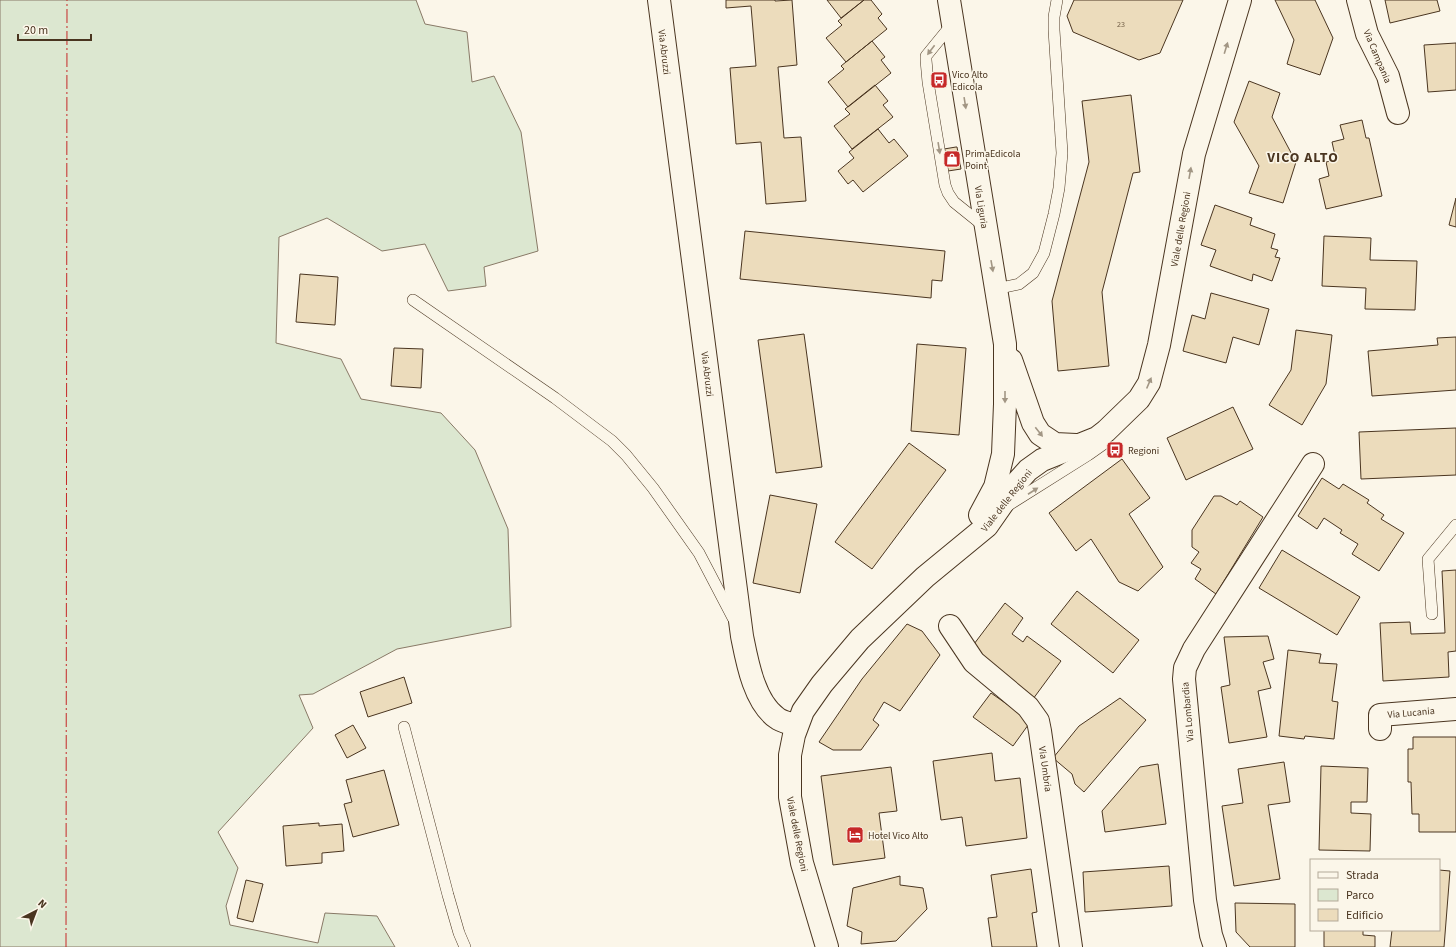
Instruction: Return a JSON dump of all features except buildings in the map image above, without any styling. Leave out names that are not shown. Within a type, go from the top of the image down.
[{"type":"street","name":"Via Abruzzi","points":[[658,0],[742,636],[752,678],[762,700],[776,717],[797,726]]},
{"type":"street","name":"Via Liguria","points":[[948,0],[1005,344],[1004,430],[1003,454],[1000,471],[992,494],[983,511],[953,553]]},
{"type":"street","name":"Via Campania","points":[[1358,0],[1368,34],[1388,76],[1398,113]]},
{"type":"street","name":"Viale delle Regioni","points":[[827,947],[802,863],[790,797],[790,755],[797,726],[803,711],[822,684],[860,639],[925,577],[982,531],[999,510],[1019,480],[1032,466],[1042,460],[1101,435],[1144,392],[1153,372],[1159,345],[1194,154],[1238,1]]},
{"type":"street","name":"Via Liguria","points":[[1005,344],[1033,423],[1040,434],[1055,444],[1080,445]]},
{"type":"street","name":"Via Lombardia","points":[[1215,947],[1211,935],[1205,900],[1184,679],[1185,668],[1194,649],[1313,464]]},
{"type":"street","name":"Via Umbria","points":[[950,626],[974,662],[1028,707],[1038,721],[1071,947]]},
{"type":"street","name":"Via Lucania","points":[[1380,729],[1380,715],[1456,708]]},
{"type":"lane","points":[[996,289],[1019,284],[1033,273],[1044,253],[1057,201],[1062,170],[1054,30],[1054,17],[1057,0]]},
{"type":"lane","points":[[953,23],[926,56],[928,82],[948,193],[961,209],[985,228]]},
{"type":"lane","points":[[412,300],[580,416],[612,441],[626,455],[654,488],[699,553],[742,636]]},
{"type":"lane","points":[[999,510],[1026,495],[1106,442],[1117,431],[1133,404]]},
{"type":"lane","points":[[1432,614],[1428,559],[1456,525]]},
{"type":"lane","points":[[404,726],[448,895],[459,933],[465,947]]},
{"type":"green space","points":[[0,0],[416,0],[425,24],[467,32],[472,82],[494,76],[521,132],[538,251],[484,267],[486,286],[448,291],[425,244],[382,251],[327,218],[279,237],[276,343],[341,359],[361,399],[441,413],[475,450],[508,529],[511,627],[397,649],[313,694],[299,695],[313,728],[218,832],[238,868],[226,906],[230,925],[318,943],[325,913],[377,916],[395,947],[0,947]]},
{"type":"power","points":[[66,947],[67,0]]},
{"type":"place","name":"Vico Alto Edicola","points":[[939,80]]},
{"type":"place","name":"PrimaEdicola Point","points":[[952,159]]},
{"type":"place","name":"Regioni","points":[[1115,450]]},
{"type":"place","name":"Hotel Vico Alto","points":[[855,835]]},
{"type":"district","name":"VICO ALTO","points":[[1303,157]]}]
